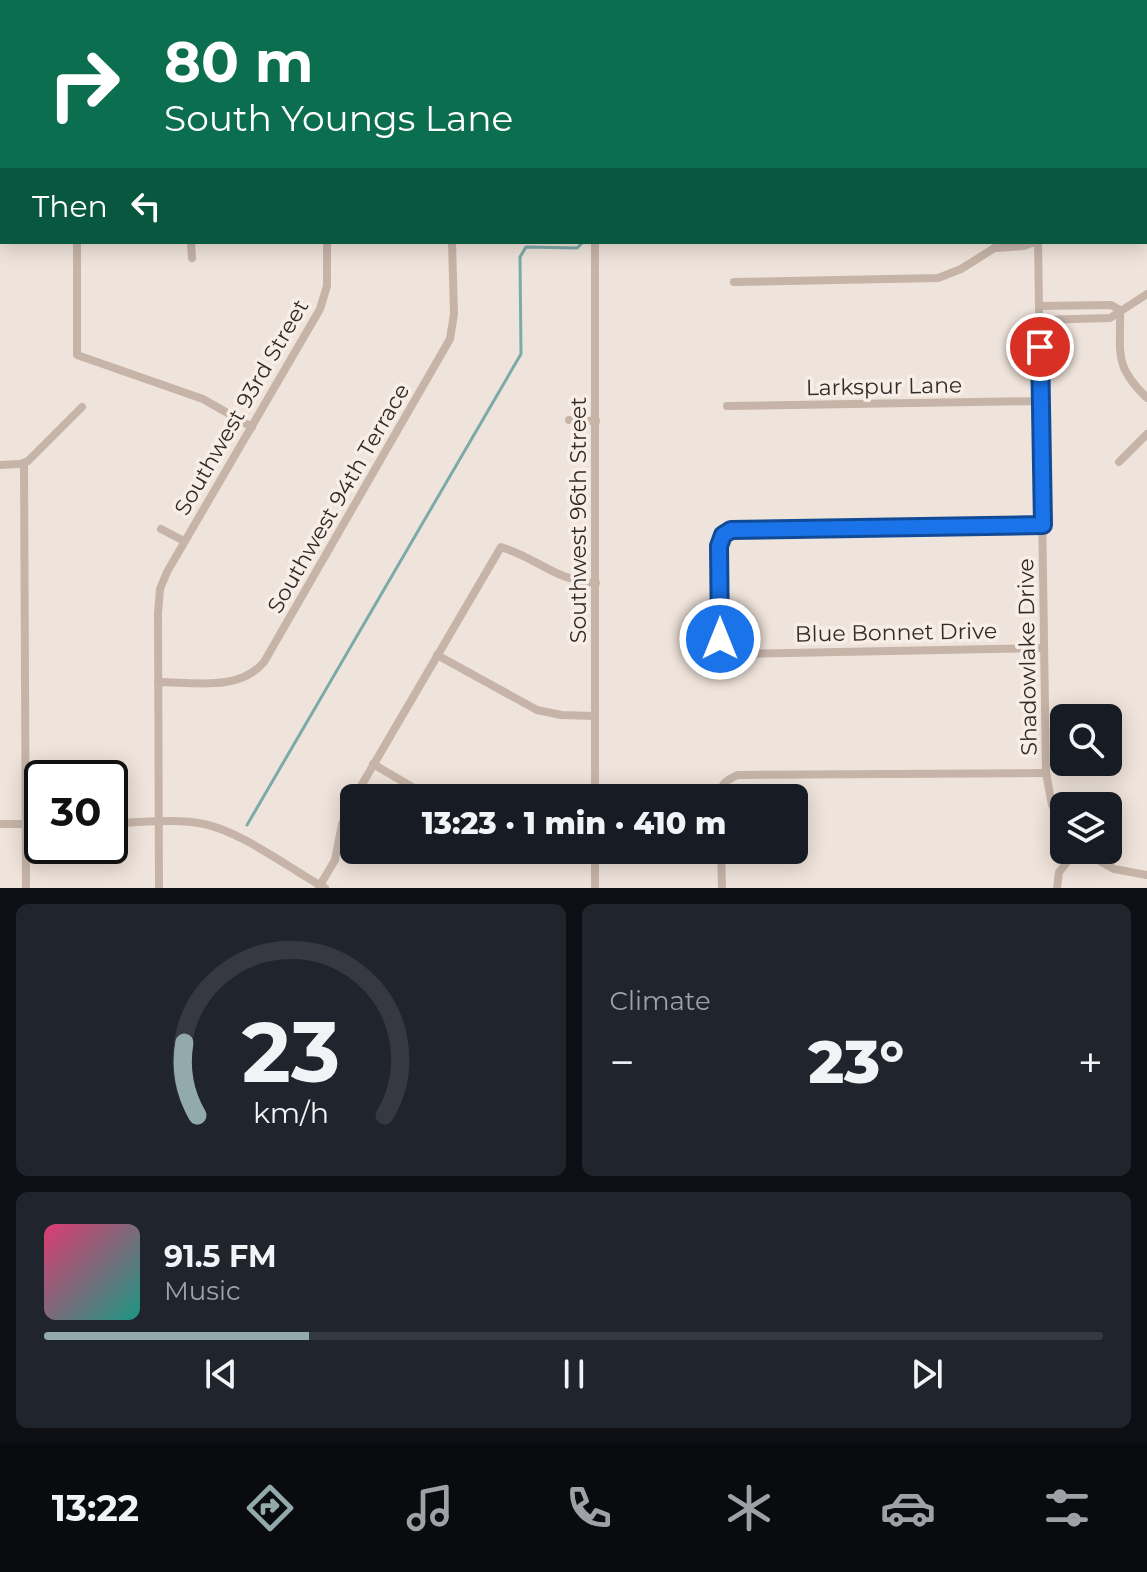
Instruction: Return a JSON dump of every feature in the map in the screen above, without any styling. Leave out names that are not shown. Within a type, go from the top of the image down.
[{"type":"main road","points":[[538,0],[588,0]]},
{"type":"street","points":[[77,244],[77,355],[203,399],[252,427]]},
{"type":"street","points":[[191,244],[192,258]]},
{"type":"street","name":"Southwest 93rd Street","points":[[159,888],[160,589],[184,541],[323,302],[327,286],[327,244]]},
{"type":"street","name":"Southwest 94th Terrace","points":[[158,682],[236,681],[252,674],[264,662],[450,339],[454,314],[452,244]]},
{"type":"street","name":"Southwest 96th Street","points":[[595,244],[595,784]]},
{"type":"street","points":[[734,282],[929,280],[954,273],[1001,244]]},
{"type":"street","points":[[995,248],[1030,244]]},
{"type":"street","name":"Shadowlake Drive","points":[[1036,244],[1046,773],[1050,794]]},
{"type":"street","points":[[1039,320],[1110,318],[1147,294]]},
{"type":"street","points":[[1039,306],[1111,305],[1120,310]]},
{"type":"street","points":[[1120,310],[1123,370],[1130,382],[1147,398]]},
{"type":"street","name":"Larkspur Lane","points":[[727,406],[1041,401]]},
{"type":"street","points":[[0,465],[24,463],[82,407]]},
{"type":"street","points":[[569,420],[596,421]]},
{"type":"street","points":[[1119,462],[1147,434]]},
{"type":"street","points":[[24,463],[26,760]]},
{"type":"street","name":"Blue Bonnet Drive","points":[[1043,525],[741,528],[726,533],[719,546],[719,631],[723,645],[735,653],[1044,648]]},
{"type":"street","name":"Southwest 93rd Street","points":[[161,529],[184,541]]},
{"type":"street","points":[[362,784],[501,547],[521,553],[567,580],[596,583]]},
{"type":"street","points":[[437,655],[537,710],[561,715],[595,716]]},
{"type":"street","points":[[373,764],[407,784]]},
{"type":"street","points":[[724,784],[738,775],[1046,773]]},
{"type":"street","points":[[128,823],[197,823],[215,827],[321,887],[335,860],[340,834]]},
{"type":"street","points":[[0,824],[24,824]]},
{"type":"street","points":[[26,864],[26,888]]},
{"type":"street","points":[[595,864],[595,888]]},
{"type":"street","points":[[721,864],[722,888]]},
{"type":"street","points":[[1057,888],[1059,872],[1066,864]]},
{"type":"street","points":[[1105,864],[1114,869],[1147,875]]},
{"type":"lane","points":[[1083,305],[1083,318]]},
{"type":"waterway","points":[[247,825],[521,354],[520,257],[526,247],[577,248],[581,244]]},
{"type":"route","points":[[720,639],[719,546],[723,535],[736,528],[1043,525],[1040,347]]}]
